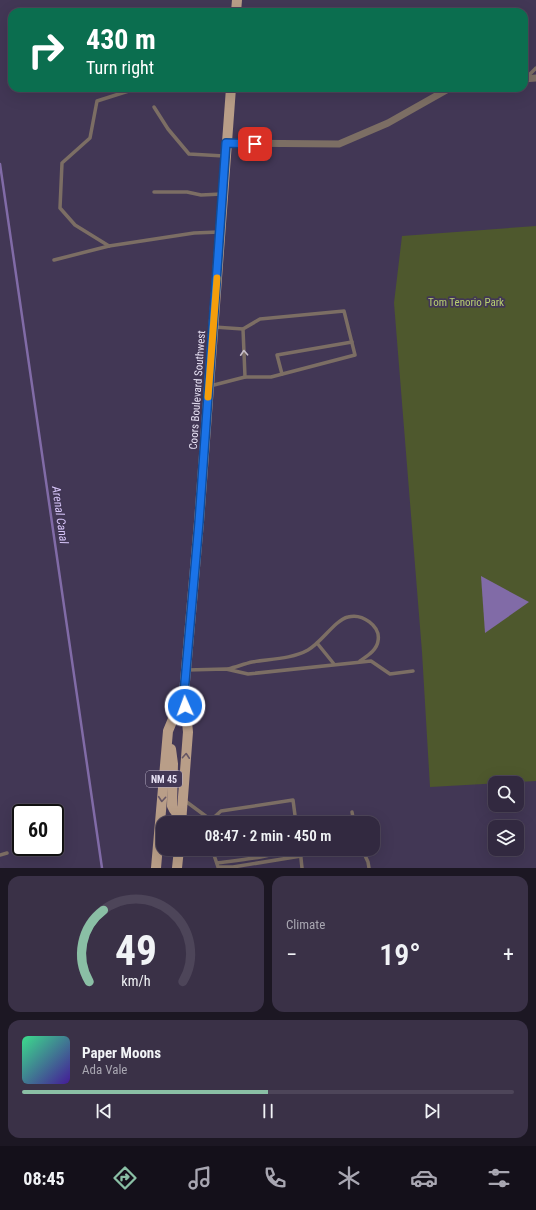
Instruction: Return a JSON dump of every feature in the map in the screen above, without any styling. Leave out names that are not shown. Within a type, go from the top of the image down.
[{"type":"main road","name":"Coors Boulevard Southwest","points":[[181,816],[188,732],[184,693],[199,522],[231,92]]},
{"type":"main road","name":"Coors Boulevard Southwest","points":[[156,868],[168,731],[184,693]]},
{"type":"main road","points":[[168,731],[173,764],[172,806],[178,816]]},
{"type":"main road","points":[[177,868],[178,856]]},
{"type":"street","points":[[226,143],[339,144],[388,123],[443,92]]},
{"type":"lane","points":[[528,76],[536,68]]},
{"type":"lane","points":[[109,246],[75,225],[60,208],[62,163],[90,138],[97,101],[125,92]]},
{"type":"lane","points":[[154,107],[168,129],[189,154],[226,156]]},
{"type":"lane","points":[[154,192],[187,192],[201,195],[222,194]]},
{"type":"lane","points":[[54,260],[109,246],[194,233],[220,232]]},
{"type":"lane","points":[[209,386],[246,377],[271,377],[355,355],[344,311],[260,319],[243,329],[213,327]]},
{"type":"lane","points":[[243,329],[246,377]]},
{"type":"lane","points":[[282,374],[277,355],[352,342]]},
{"type":"lane","points":[[186,670],[226,669],[296,655],[309,649],[347,617],[358,615],[369,621],[377,630],[378,641],[370,654],[359,662]]},
{"type":"lane","points":[[317,643],[334,664]]},
{"type":"lane","points":[[226,669],[248,674],[371,661],[390,674],[413,671]]},
{"type":"lane","points":[[183,799],[204,816]]},
{"type":"lane","points":[[217,816],[221,811],[293,800],[294,816]]},
{"type":"lane","points":[[352,812],[353,816]]},
{"type":"lane","points":[[0,855],[7,853]]},
{"type":"lane","points":[[214,856],[218,867],[233,867],[300,856],[302,868]]},
{"type":"lane","points":[[217,863],[270,856]]},
{"type":"lane","points":[[365,856],[369,868]]},
{"type":"green space","name":"Tom Tenorio Park","points":[[536,226],[536,781],[524,782],[524,776],[488,776],[488,784],[430,787],[422,652],[394,303],[402,236]]},
{"type":"shaded area","points":[[481,576],[529,602],[485,633]]},
{"type":"waterway","name":"Arenal Canal","points":[[0,164],[102,868]]},
{"type":"slow traffic","points":[[208,397],[217,278]]},
{"type":"route","points":[[185,706],[184,693],[199,522],[226,143],[255,144]]}]
